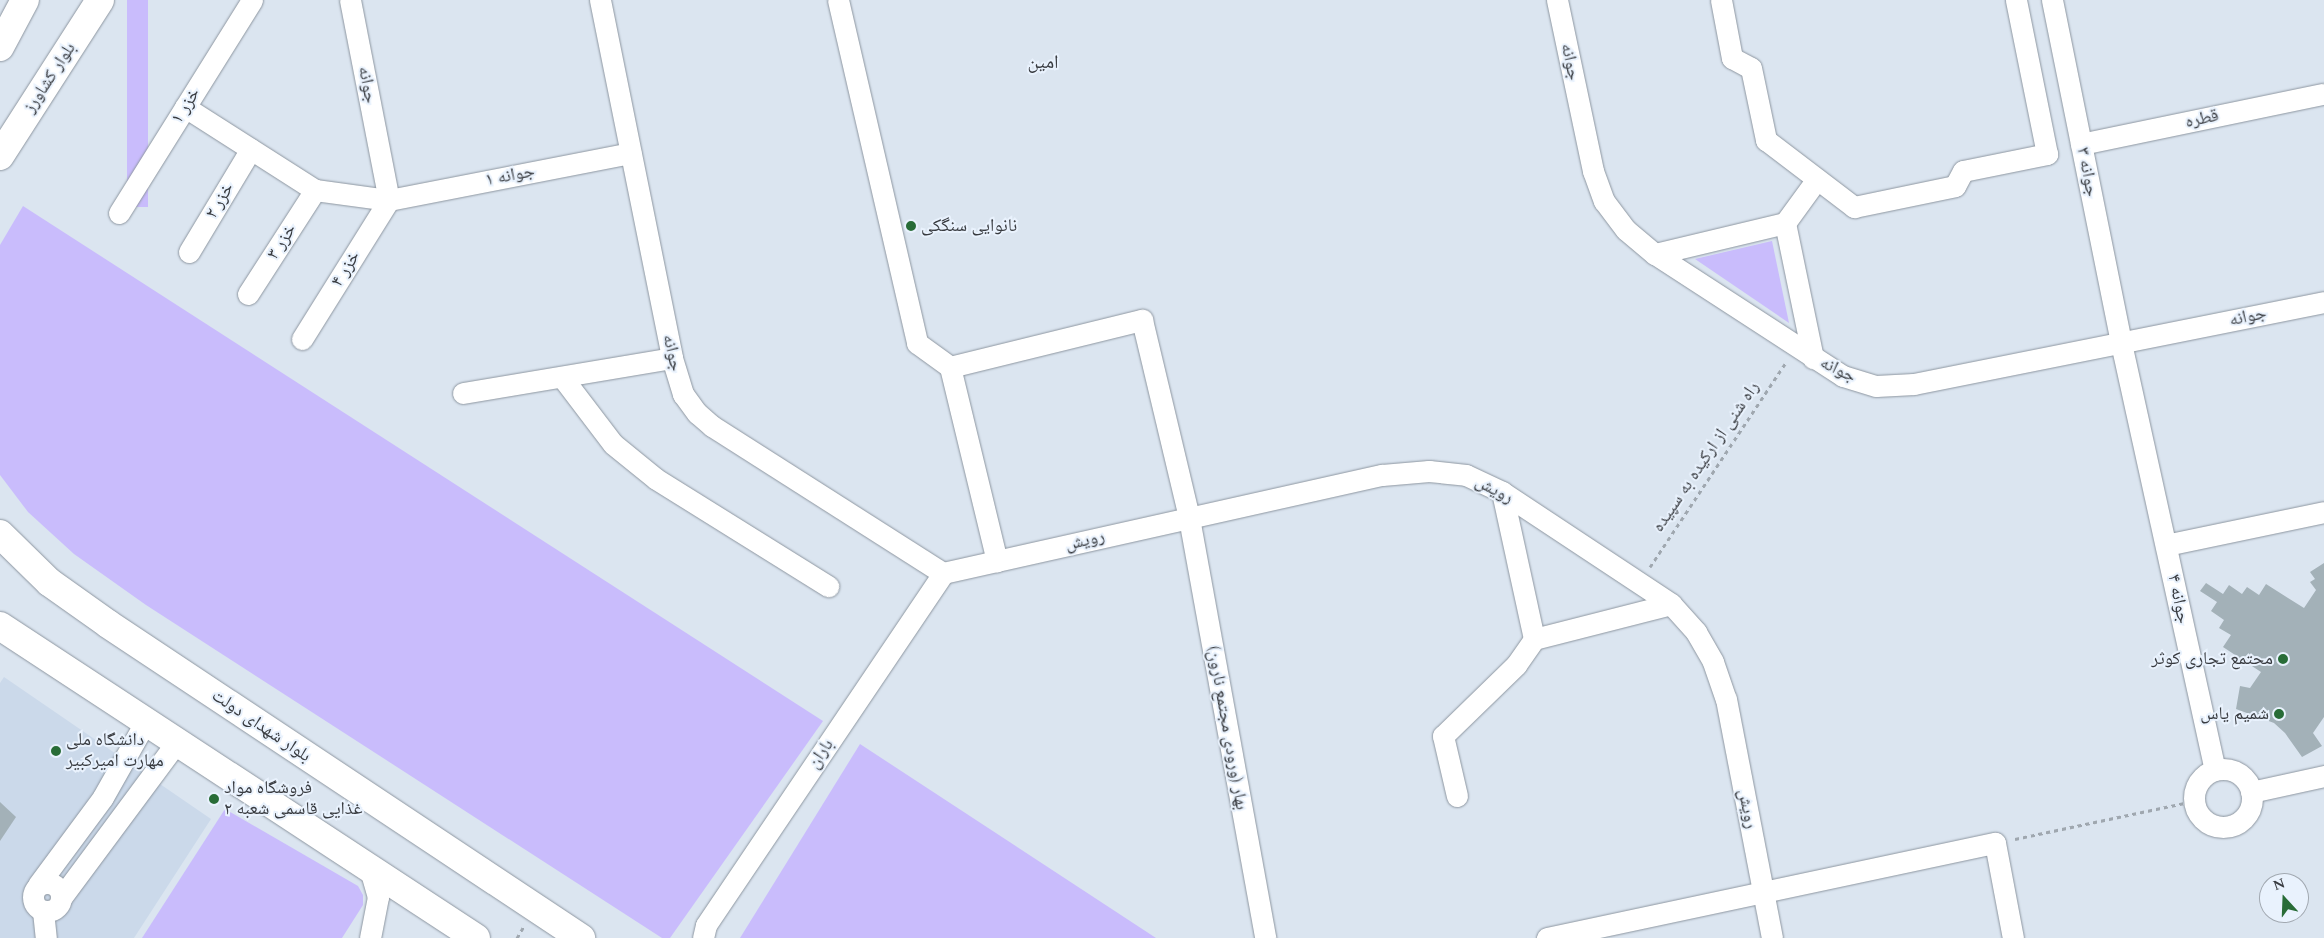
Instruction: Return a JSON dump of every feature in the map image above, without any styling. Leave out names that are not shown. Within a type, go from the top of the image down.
[{"type":"main road","points":[[0,47],[25,0]]},
{"type":"main road","name":"بلوار کشاورز","points":[[0,156],[100,0]]},
{"type":"main road","name":"بلوار شهدای دولت","points":[[1,536],[49,582],[108,624],[581,938]]},
{"type":"main road","points":[[0,626],[178,742],[371,872],[476,938]]},
{"type":"street","name":"خزر ۱","points":[[119,213],[252,0]]},
{"type":"street","name":"جوانه","points":[[350,0],[389,200]]},
{"type":"street","name":"جوانه","points":[[600,0],[672,358],[683,394],[697,413],[712,426],[942,573]]},
{"type":"street","points":[[838,0],[917,343],[950,367],[997,561]]},
{"type":"street","name":"جوانه","points":[[1557,0],[1593,171],[1604,201],[1626,230],[1655,254],[1843,376],[1876,386],[1914,384],[2324,302]]},
{"type":"street","points":[[1721,0],[1732,58],[1752,68],[1766,140],[1854,206],[1955,186],[1963,171],[2047,154],[2016,0]]},
{"type":"street","name":"جوانه ۳","points":[[2052,0],[2121,343]]},
{"type":"street","name":"قطره","points":[[2081,144],[2323,94]]},
{"type":"street","points":[[185,107],[315,190]]},
{"type":"street","name":"خزر ۲","points":[[188,252],[251,150]]},
{"type":"street","name":"جوانه ۱","points":[[315,190],[389,200],[630,153]]},
{"type":"street","points":[[1655,254],[1785,223],[1817,179]]},
{"type":"street","name":"خزر ۳","points":[[248,294],[315,190]]},
{"type":"street","name":"خزر ۴","points":[[302,339],[389,200]]},
{"type":"street","points":[[1785,223],[1804,352]]},
{"type":"street","name":"بهار (ورودی مجتمع نارون)","points":[[950,367],[1142,320],[1189,518],[1265,938]]},
{"type":"street","name":"جوانه ۴","points":[[2121,343],[2215,770]]},
{"type":"street","points":[[463,393],[672,358]]},
{"type":"street","points":[[562,377],[613,444],[656,479],[828,586]]},
{"type":"street","name":"رویش","points":[[942,573],[1382,474],[1429,471],[1466,475],[1502,492],[1671,604],[1696,632],[1713,662],[1726,699],[1772,938]]},
{"type":"street","points":[[1502,492],[1534,639]]},
{"type":"street","points":[[2166,545],[2324,512]]},
{"type":"street","name":"باران","points":[[689,938],[705,932],[942,573]]},
{"type":"street","points":[[1458,796],[1446,749],[1518,678],[1516,665],[1534,639],[1671,604]]},
{"type":"street","points":[[146,722],[103,797],[38,885],[32,897],[37,908],[43,911],[55,909],[61,898],[178,742]]},
{"type":"street","points":[[2225,769],[2242,776],[2251,792],[2252,801],[2244,818],[2227,827],[2209,824],[2202,818],[2194,801],[2197,785],[2215,770],[2225,769]]},
{"type":"street","points":[[2251,792],[2324,776]]},
{"type":"street","points":[[1546,938],[1573,935],[1995,843],[2013,938]]},
{"type":"street","points":[[370,938],[378,897],[371,872]]},
{"type":"street","points":[[38,885],[44,883],[56,886],[61,898]]},
{"type":"street","points":[[43,911],[46,938]]},
{"type":"path","name":"راه شنی از ارکیده به سپیده","points":[[1639,583],[1804,352]]},
{"type":"path","points":[[1995,843],[2194,801]]},
{"type":"shaded area","points":[[127,0],[148,0],[148,207],[127,207]]},
{"type":"shaded area","points":[[23,206],[823,721],[670,938],[662,938],[146,605],[74,554],[28,512],[0,475],[0,245]]},
{"type":"shaded area","points":[[1772,241],[1789,323],[1695,259]]},
{"type":"shaded area","name":"دانشگاه ملی مهارت امیرکبیر","points":[[4,677],[211,819],[134,938],[0,938],[0,683]]},
{"type":"shaded area","points":[[860,744],[1156,938],[740,938]]},
{"type":"shaded area","points":[[225,809],[358,886],[363,895],[363,905],[342,938],[142,938]]},
{"type":"building","name":"محتمع تجاری کوثر","points":[[2324,563],[2324,717],[2313,733],[2322,746],[2302,757],[2285,733],[2274,723],[2236,709],[2240,686],[2250,688],[2261,672],[2223,647],[2231,635],[2219,628],[2224,620],[2211,611],[2217,602],[2200,591],[2206,583],[2223,594],[2229,585],[2242,594],[2247,587],[2259,595],[2266,584],[2304,608],[2316,590],[2310,582],[2315,579],[2310,572]]},
{"type":"building","points":[[0,802],[16,817],[0,841]]},
{"type":"place","name":"نانوایی سنگکی","points":[[911,226]]},
{"type":"place","name":"محتمع تجاری کوثر","points":[[2283,659]]},
{"type":"place","name":"شمیم یاس","points":[[2279,714]]},
{"type":"place","name":"دانشگاه ملی مهارت امیرکبیر","points":[[56,751]]},
{"type":"place","name":"فروشگاه مواد غذایی قاسمی شعبه ۲","points":[[214,799]]},
{"type":"district","name":"امین","points":[[1043,63]]}]
